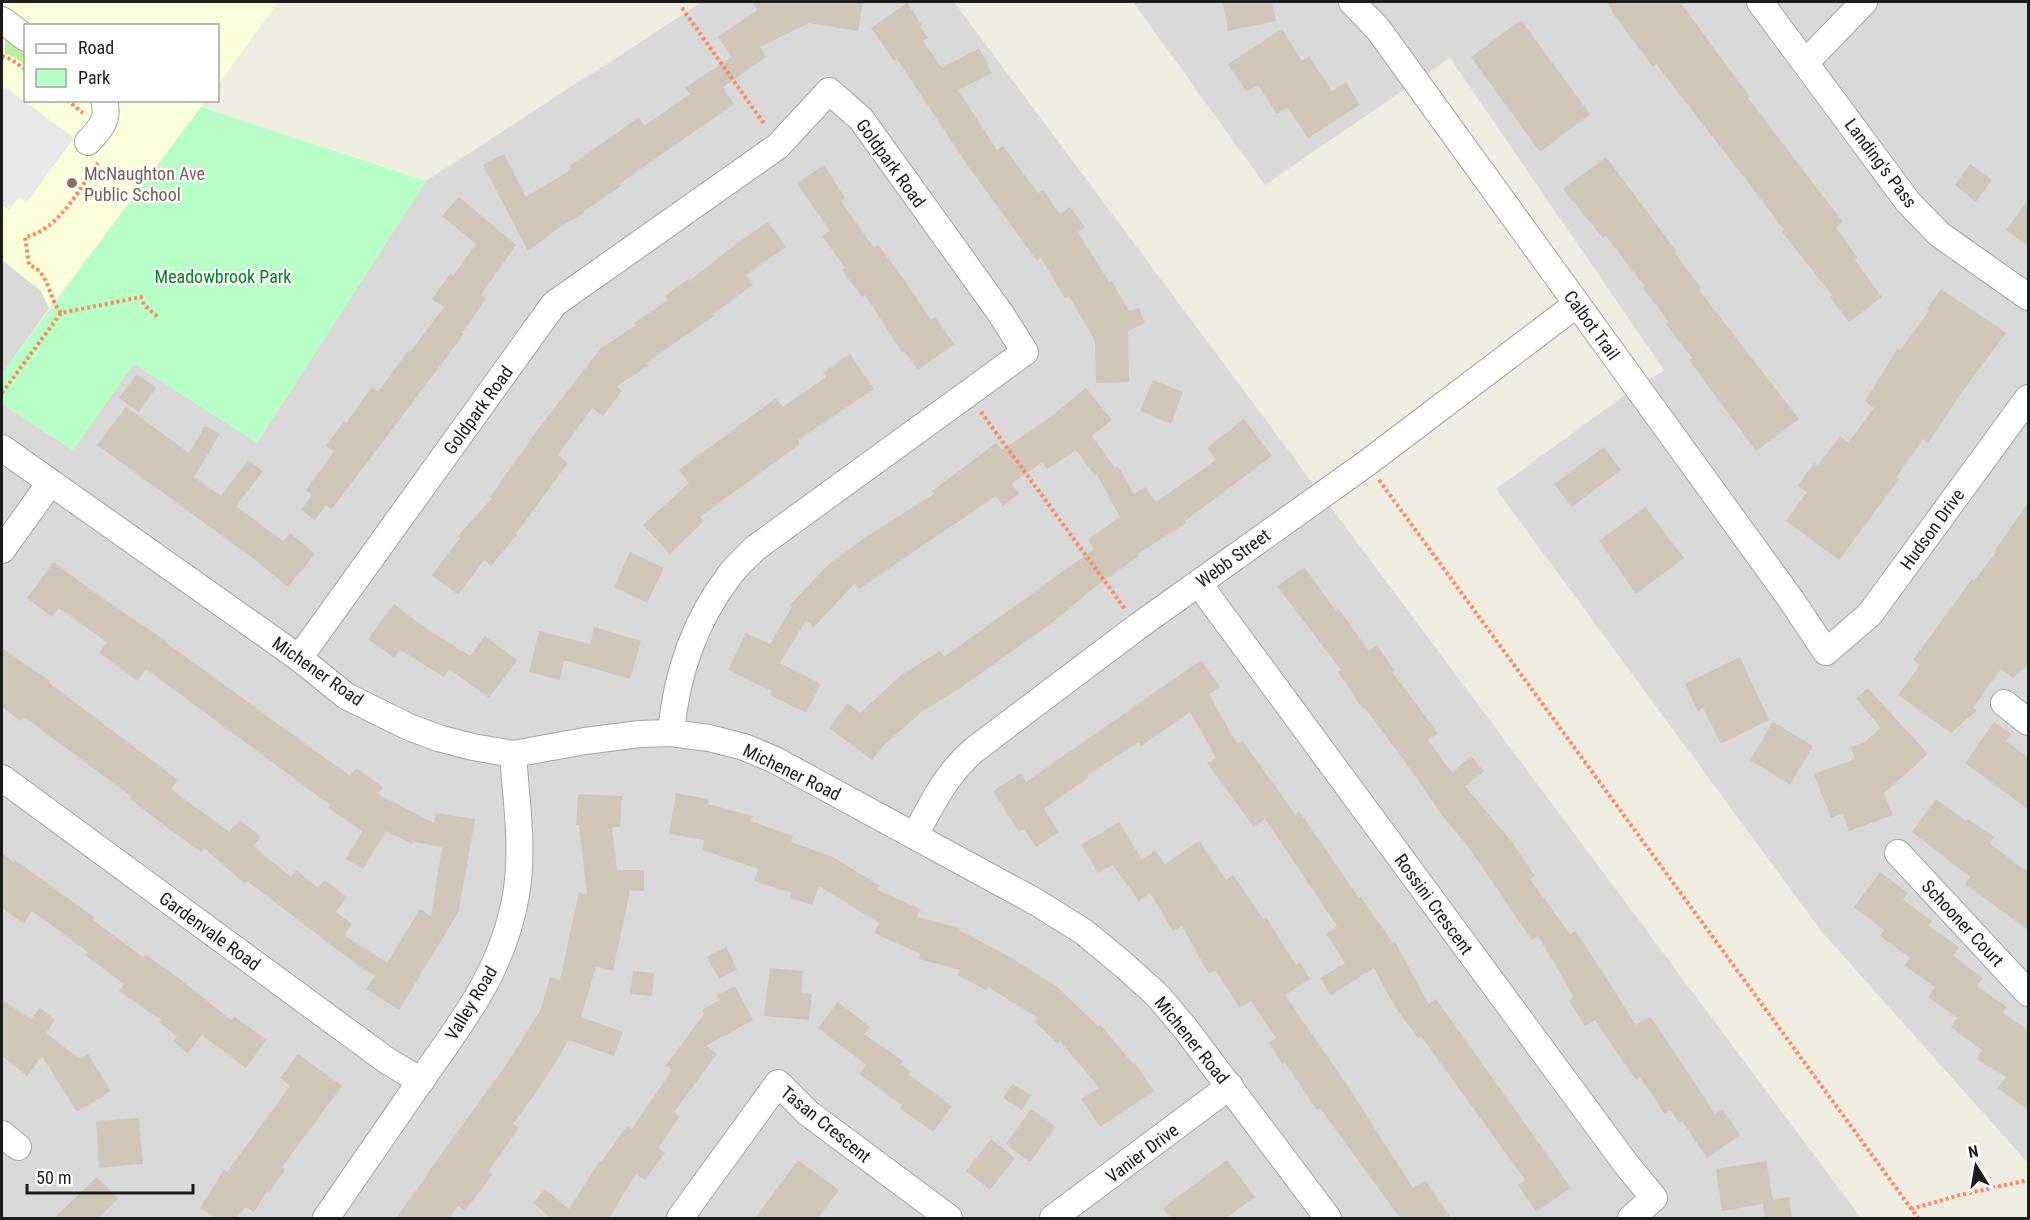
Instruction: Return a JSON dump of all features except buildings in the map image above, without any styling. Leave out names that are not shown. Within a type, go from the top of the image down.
[{"type":"street","name":"Calbot Trail","points":[[1352,2],[1378,29],[1826,652]]},
{"type":"street","name":"Landing's Pass","points":[[1760,2],[1908,202],[1939,234],[2028,297]]},
{"type":"street","points":[[1806,62],[1864,2]]},
{"type":"street","points":[[2,20],[24,36]]},
{"type":"street","name":"Goldpark Road","points":[[299,658],[554,304],[778,146],[829,91],[861,119],[1025,352],[754,549],[729,575],[708,606],[690,647],[674,700],[671,733]]},
{"type":"street","name":"Webb Street","points":[[915,835],[947,778],[959,763],[1137,627],[1367,463],[1577,304]]},
{"type":"street","name":"Hudson Drive","points":[[1826,652],[1870,614],[2028,398]]},
{"type":"street","name":"Michener Road","points":[[2,448],[299,658],[346,696],[409,727],[438,738],[513,754],[585,741],[639,734],[671,733],[709,738],[744,747],[776,760],[1036,902],[1084,932],[1158,996],[1230,1086],[1328,1218]]},
{"type":"street","points":[[2,550],[50,483]]},
{"type":"street","name":"Rossini Crescent","points":[[1199,584],[1626,1164],[1654,1198],[1631,1218]]},
{"type":"street","points":[[2004,703],[2028,722]]},
{"type":"street","name":"Valley Road","points":[[326,1218],[472,1008],[494,968],[508,930],[516,893],[519,858],[513,754]]},
{"type":"street","name":"Gardenvale Road","points":[[2,778],[367,1046],[421,1081]]},
{"type":"street","name":"Schooner Court","points":[[1898,853],[2028,993]]},
{"type":"street","name":"Tasan Crescent","points":[[680,1218],[778,1083],[808,1113],[949,1218]]},
{"type":"street","name":"Vanier Drive","points":[[1053,1218],[1230,1086]]},
{"type":"path","points":[[682,8],[778,146]]},
{"type":"path","points":[[2,56],[24,69]]},
{"type":"path","points":[[61,313],[55,306],[44,277],[37,269],[29,265],[25,237],[53,223],[97,129],[69,102]]},
{"type":"path","points":[[2,393],[61,313],[141,297],[144,305],[159,318]]},
{"type":"path","points":[[976,405],[1137,627]]},
{"type":"path","points":[[1367,463],[1918,1218]]},
{"type":"path","points":[[1911,1209],[2028,1180]]},
{"type":"shaded area","name":"McNaughton Ave Public School","points":[[2,2],[278,2],[219,84],[219,24],[24,24],[24,102],[205,102],[49,308],[41,291],[2,260]]},
{"type":"shaded area","points":[[702,2],[954,2],[1861,1218],[2,1218],[2,404],[73,450],[134,363],[257,443],[426,181]]},
{"type":"shaded area","points":[[1133,2],[2028,2],[2028,1163],[1822,932],[1496,489],[1625,395],[1664,370],[1450,58],[1265,185]]},
{"type":"shaded area","points":[[5,87],[74,138],[27,202],[19,197],[9,210],[2,205],[2,91]]},
{"type":"shaded area","points":[[2,260],[41,291],[49,308],[2,374]]},
{"type":"green space","points":[[5,36],[24,50],[24,64],[14,57],[5,54]]},
{"type":"green space","name":"Meadowbrook Park","points":[[201,107],[426,181],[257,443],[134,364],[73,450],[2,404],[2,374]]},
{"type":"place","name":"McNaughton Ave Public School","points":[[72,183]]}]
